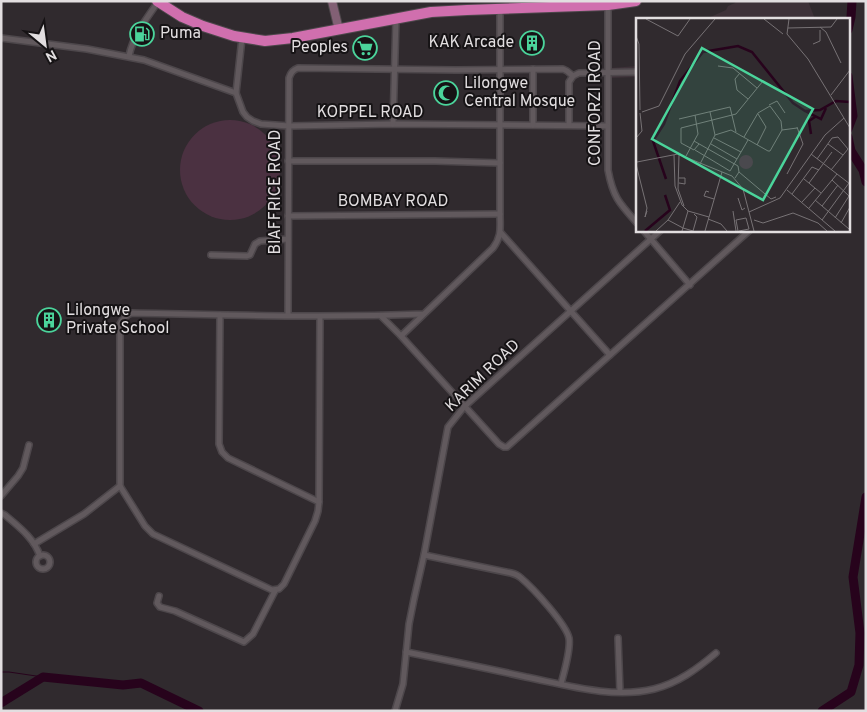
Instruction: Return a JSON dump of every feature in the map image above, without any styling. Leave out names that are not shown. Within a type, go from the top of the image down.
[{"type":"highway","points":[[157,1],[195,23],[242,38],[274,40],[431,12],[636,1]]},
{"type":"street","points":[[129,56],[130,47],[157,1]]},
{"type":"street","points":[[332,1],[338,30]]},
{"type":"street","name":"CONFORZI ROAD","points":[[608,4],[608,170],[614,193],[636,222]]},
{"type":"street","points":[[401,336],[493,248],[498,242],[501,233],[500,8]]},
{"type":"street","points":[[393,124],[396,19]]},
{"type":"street","points":[[1,38],[129,56],[236,93],[242,38]]},
{"type":"street","name":"BIAFFRICE ROAD","points":[[288,315],[290,73],[298,68],[394,70]]},
{"type":"street","points":[[533,69],[533,125]]},
{"type":"street","points":[[394,70],[563,69],[573,76]]},
{"type":"street","points":[[569,125],[569,82],[573,76],[579,73],[636,72]]},
{"type":"street","name":"KOPPEL ROAD","points":[[236,93],[243,112],[248,117],[262,124],[289,126],[393,124],[608,126]]},
{"type":"street","points":[[288,161],[500,163]]},
{"type":"street","name":"BOMBAY ROAD","points":[[288,216],[500,214]]},
{"type":"street","points":[[644,231],[690,285]]},
{"type":"street","name":"KARIM ROAD","points":[[395,711],[403,684],[410,616],[424,555],[448,427],[464,407],[660,231]]},
{"type":"street","points":[[381,316],[499,444],[507,447],[749,231]]},
{"type":"street","points":[[501,233],[610,355]]},
{"type":"street","points":[[211,255],[246,256],[250,255],[255,244],[260,241],[288,239]]},
{"type":"street","points":[[320,316],[318,511],[315,521],[284,584],[282,587],[272,590],[153,534],[145,526],[120,486],[120,324],[122,320],[132,313],[320,316],[424,314]]},
{"type":"street","points":[[220,315],[219,444],[222,452],[228,458],[319,502]]},
{"type":"street","points":[[1,496],[23,468],[29,445]]},
{"type":"street","points":[[34,544],[84,514],[120,486]]},
{"type":"street","points":[[1,513],[16,525],[34,544],[40,556]]},
{"type":"street","points":[[424,555],[511,573],[521,578],[558,619],[567,632],[569,645],[561,684]]},
{"type":"street","points":[[159,596],[157,603],[160,607],[175,611],[244,642],[253,634],[275,590]]},
{"type":"street","points":[[618,638],[620,692]]},
{"type":"street","points":[[406,652],[561,684],[620,692],[655,689],[668,684],[690,673],[716,653]]},
{"type":"shaded area","points":[[736,1],[808,1],[815,18],[708,18],[726,10],[728,6]]},
{"type":"shaded area","points":[[636,66],[636,77],[610,78],[611,68]]},
{"type":"shaded area","points":[[230,120],[240,121],[258,128],[272,142],[279,160],[279,180],[272,198],[258,212],[240,219],[230,220],[220,219],[202,212],[188,198],[181,180],[180,170],[181,160],[188,142],[202,128],[220,121]]},
{"type":"waterway","points":[[850,21],[852,1]]},
{"type":"waterway","points":[[850,92],[853,116],[850,124]]},
{"type":"waterway","points":[[850,146],[863,170],[866,182]]},
{"type":"waterway","points":[[822,711],[851,692],[859,665],[860,633],[853,577],[866,497]]},
{"type":"waterway","points":[[1,672],[43,677]]},
{"type":"waterway","points":[[1,703],[43,677],[123,685],[141,683],[199,711]]},
{"type":"place","name":"Puma","points":[[142,34]]},
{"type":"place","name":"KAK Arcade","points":[[532,43]]},
{"type":"place","name":"Peoples","points":[[365,48]]},
{"type":"place","name":"Lilongwe Central Mosque","points":[[446,93]]},
{"type":"place","name":"Lilongwe Private School","points":[[49,320]]}]
